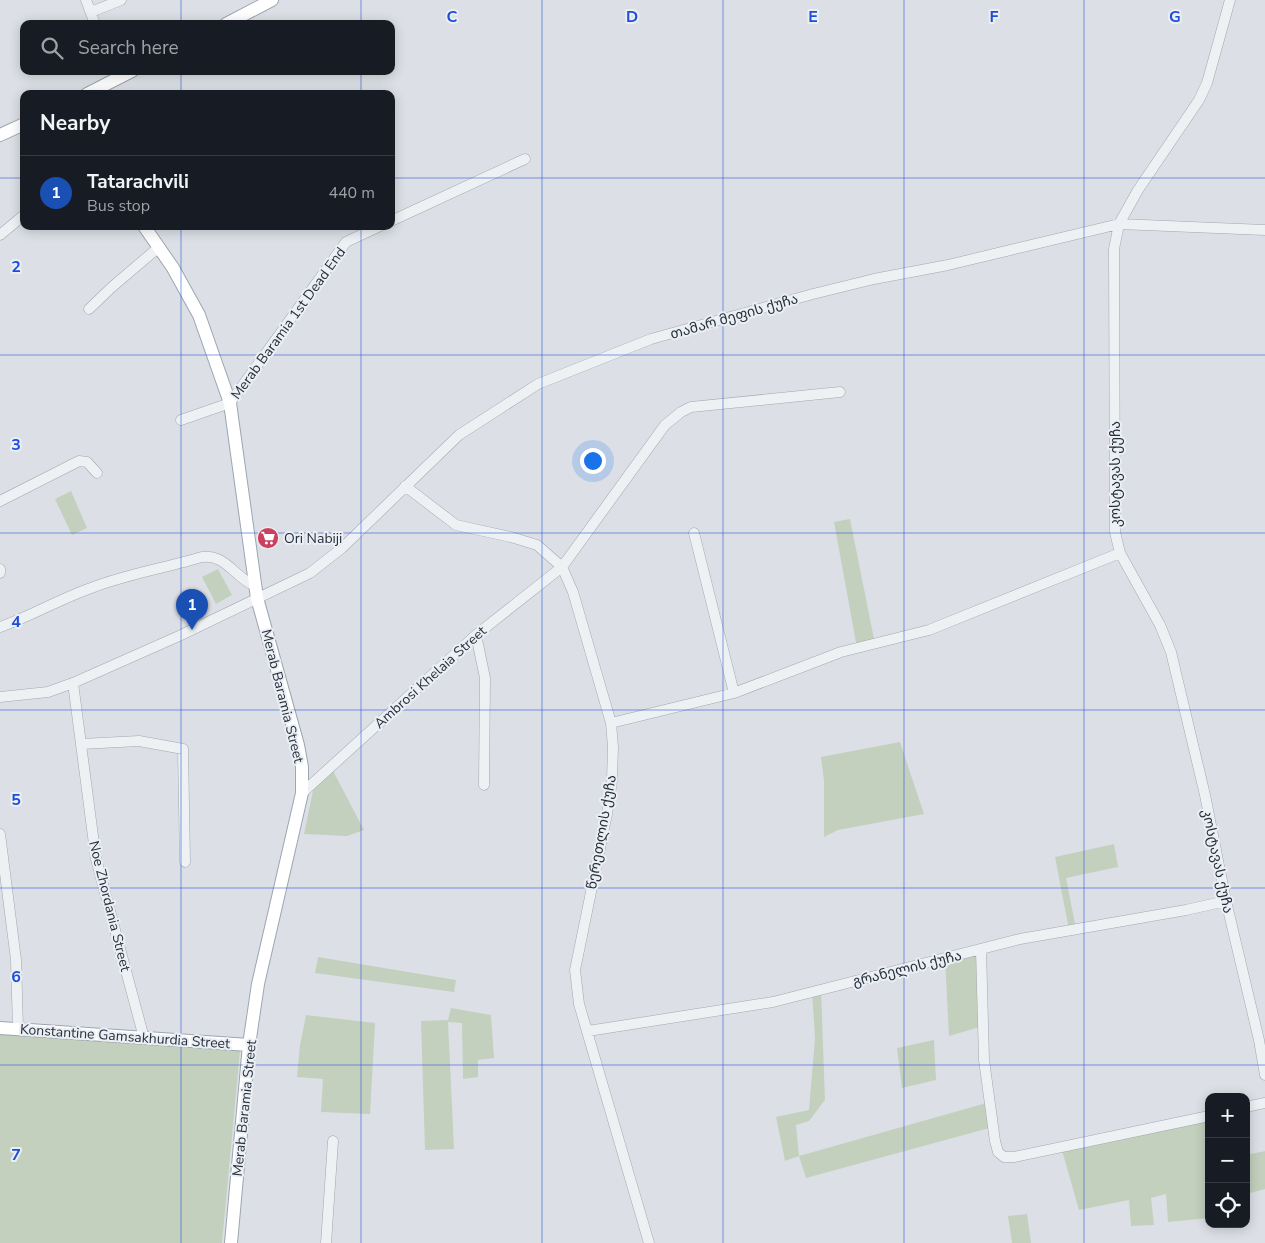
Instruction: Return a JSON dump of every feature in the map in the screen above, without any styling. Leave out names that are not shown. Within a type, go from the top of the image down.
[{"type":"main road","points":[[233,20],[264,2]]},
{"type":"main road","points":[[92,90],[116,75]]},
{"type":"main road","points":[[0,135],[20,126]]},
{"type":"main road","name":"Merab Baramia Street","points":[[147,230],[173,268],[199,315],[230,403],[257,594],[298,745],[302,767],[302,793],[258,984],[249,1044],[231,1243]]},
{"type":"main road","name":"Konstantine Gamsakhurdia Street","points":[[0,1028],[249,1044]]},
{"type":"street","points":[[86,0],[94,20]]},
{"type":"street","points":[[91,12],[121,0]]},
{"type":"street","name":"კოსტავას ქუჩა","points":[[1230,0],[1203,92],[1138,190],[1118,224],[1114,249],[1115,532],[1120,553],[1160,624],[1171,652],[1259,1040],[1265,1075]]},
{"type":"street","points":[[395,219],[525,159]]},
{"type":"street","points":[[0,235],[20,218]]},
{"type":"street","name":"თამარ მეფის ქუჩა","points":[[0,698],[48,692],[73,683],[179,636],[257,594],[310,573],[342,548],[459,435],[538,384],[615,352],[651,339],[813,294],[874,279],[957,263],[1118,224],[1265,230]]},
{"type":"street","name":"Merab Baramia 1st Dead End","points":[[230,403],[346,242],[372,230]]},
{"type":"street","points":[[89,309],[159,247]]},
{"type":"street","name":"Ambrosi Khelaia Street","points":[[302,793],[476,635],[562,567],[665,425],[681,412],[691,407],[840,392]]},
{"type":"street","points":[[181,420],[230,403]]},
{"type":"street","points":[[0,501],[79,462],[87,462],[97,473]]},
{"type":"street","name":"წერეთლის ქუჩა","points":[[405,486],[456,525],[511,537],[537,545],[562,567],[573,592],[611,723],[613,747],[612,780],[607,814],[575,970],[579,1004],[649,1243]]},
{"type":"street","points":[[694,533],[734,693]]},
{"type":"street","points":[[611,723],[734,693],[841,652],[929,630],[1120,553]]},
{"type":"street","points":[[0,627],[91,588],[123,577],[202,557],[210,556],[219,559],[257,594]]},
{"type":"street","points":[[476,635],[485,678],[484,785]]},
{"type":"street","name":"Noe Zhordania Street","points":[[73,683],[96,859],[144,1038]]},
{"type":"street","points":[[81,744],[139,741],[183,749],[185,862]]},
{"type":"street","points":[[0,834],[16,960],[18,1029]]},
{"type":"street","name":"გრანელის ქუჩა","points":[[588,1032],[773,1002],[1020,939],[1186,910],[1226,901]]},
{"type":"street","points":[[981,949],[984,1060],[995,1141],[998,1152],[1004,1157],[1014,1157],[1205,1117]]},
{"type":"street","points":[[1250,1106],[1265,1103]]},
{"type":"street","points":[[326,1243],[333,1142]]},
{"type":"green space","points":[[71,491],[87,528],[72,535],[55,499]]},
{"type":"green space","points":[[850,519],[875,644],[857,648],[834,522]]},
{"type":"green space","points":[[218,569],[232,595],[216,604],[202,577]]},
{"type":"green space","points":[[900,742],[924,814],[838,830],[824,837],[824,781],[821,757]]},
{"type":"green space","points":[[331,767],[364,830],[347,836],[304,834],[315,781]]},
{"type":"green space","points":[[1114,844],[1118,867],[1066,878],[1076,929],[1069,930],[1055,857]]},
{"type":"green space","points":[[981,949],[983,1026],[949,1036],[945,958]]},
{"type":"green space","points":[[318,957],[456,980],[454,992],[315,973]]},
{"type":"green space","points":[[821,990],[825,1100],[809,1121],[796,1125],[799,1156],[785,1161],[776,1117],[809,1110],[815,1038],[812,992]]},
{"type":"green space","points":[[451,1008],[491,1015],[494,1058],[478,1060],[478,1077],[463,1079],[462,1023],[448,1022],[454,1149],[425,1150],[421,1021],[448,1020]]},
{"type":"green space","points":[[306,1015],[375,1023],[370,1114],[321,1112],[323,1079],[297,1077],[300,1045]]},
{"type":"green space","points":[[0,1034],[240,1051],[222,1243],[0,1243]]},
{"type":"green space","points":[[934,1040],[936,1080],[902,1088],[897,1048]]},
{"type":"green space","points":[[990,1102],[993,1127],[806,1178],[799,1156]]},
{"type":"green space","points":[[1205,1117],[1205,1218],[1168,1222],[1166,1194],[1151,1198],[1154,1225],[1131,1226],[1129,1200],[1079,1210],[1061,1147]]},
{"type":"green space","points":[[1265,1151],[1265,1189],[1250,1193],[1250,1183],[1250,1154]]},
{"type":"green space","points":[[1027,1214],[1031,1243],[1012,1243],[1008,1216]]},
{"type":"place","name":"Ori Nabiji","points":[[268,538]]},
{"type":"place","name":"Tatarachvili","points":[[192,630]]}]
